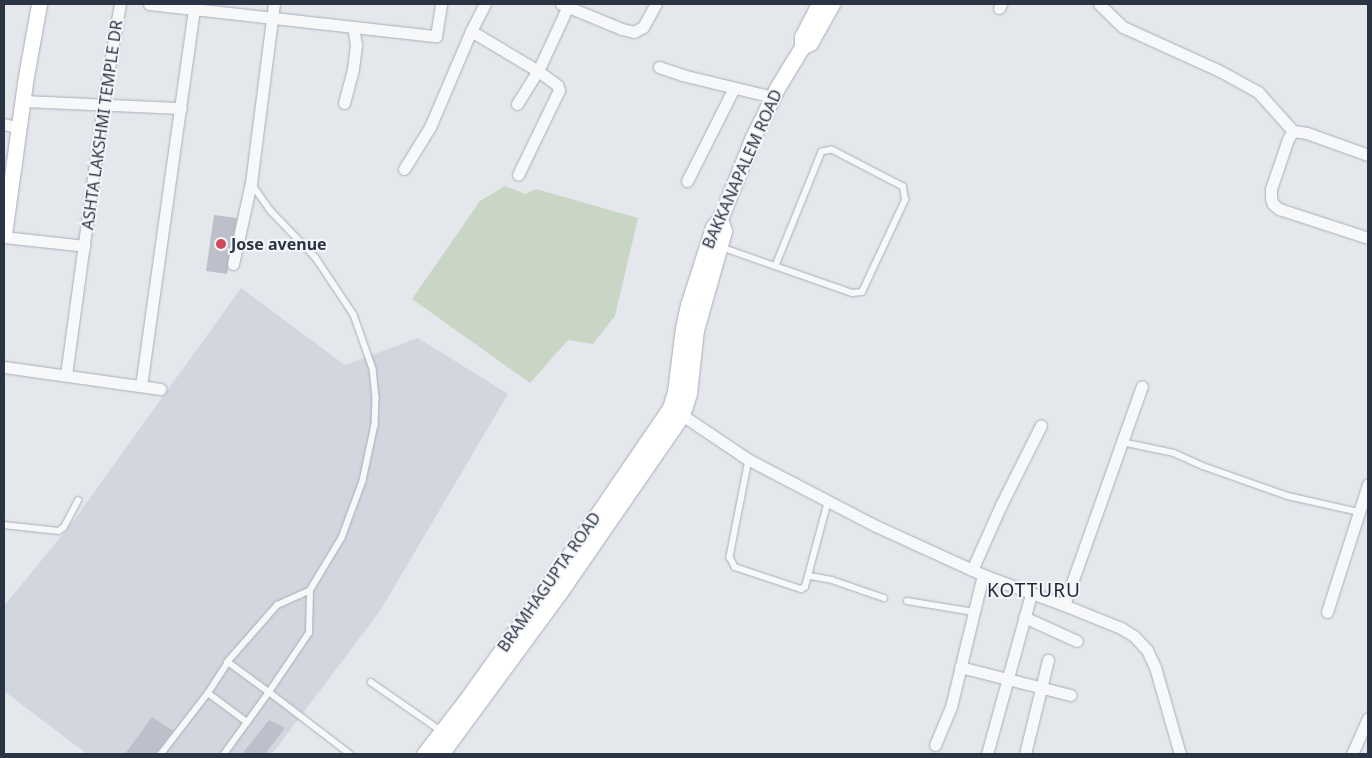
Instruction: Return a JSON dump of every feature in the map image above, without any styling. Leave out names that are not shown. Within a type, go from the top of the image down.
[{"type":"street","points":[[38,4],[4,235],[85,246]]},
{"type":"street","name":"ASHTA LAKSHMI TEMPLE DR","points":[[66,376],[103,104],[120,4]]},
{"type":"street","points":[[149,4],[436,36],[441,4]]},
{"type":"street","points":[[233,264],[251,183],[274,4]]},
{"type":"street","points":[[404,169],[430,127],[485,4]]},
{"type":"street","points":[[517,104],[538,71],[565,5],[622,29],[634,32],[643,27],[656,4]]},
{"type":"street","points":[[802,47],[802,38],[818,4]]},
{"type":"street","name":"BAKKANAPALEM ROAD","points":[[676,411],[675,392],[683,328],[688,305],[713,227],[720,220],[752,137],[772,97],[802,47],[810,43],[832,4]]},
{"type":"street","points":[[1099,4],[1123,27],[1218,70],[1258,92],[1293,132],[1307,133],[1368,155]]},
{"type":"street","points":[[141,386],[194,9]]},
{"type":"street","points":[[344,103],[354,69],[356,45],[352,27]]},
{"type":"street","points":[[471,32],[538,71],[557,85],[559,90],[518,174]]},
{"type":"street","points":[[659,67],[772,97]]},
{"type":"street","points":[[687,181],[734,88]]},
{"type":"street","points":[[24,101],[181,108]]},
{"type":"street","points":[[4,124],[19,128]]},
{"type":"street","points":[[1293,132],[1288,139],[1271,189],[1273,204],[1279,209],[1368,238]]},
{"type":"street","points":[[720,220],[724,231],[696,330],[689,393],[676,411],[749,460],[917,546],[983,575],[1121,628],[1134,636],[1146,650],[1155,667],[1180,754]]},
{"type":"street","points":[[4,367],[160,389]]},
{"type":"street","points":[[1064,605],[1142,386]]},
{"type":"street","name":"BRAMHAGUPTA ROAD","points":[[424,754],[624,478],[676,411]]},
{"type":"street","name":"BRAMHAGUPTA ROAD","points":[[441,754],[558,595],[676,411]]},
{"type":"street","points":[[972,570],[1000,505],[1041,425]]},
{"type":"street","points":[[1327,612],[1368,484]]},
{"type":"street","points":[[935,745],[947,718],[983,575]]},
{"type":"street","points":[[987,754],[1031,594]]},
{"type":"street","points":[[1024,617],[1077,641]]},
{"type":"street","points":[[1025,754],[1048,660]]},
{"type":"street","points":[[960,667],[1071,694]]},
{"type":"street","points":[[1352,754],[1368,718]]},
{"type":"lane","points":[[720,247],[852,293],[862,292],[905,200],[903,187],[832,150],[822,152],[776,266]]},
{"type":"lane","points":[[224,754],[309,633],[310,591],[342,538],[363,481],[375,425],[374,369],[354,315],[316,258],[271,211],[251,183]]},
{"type":"lane","points":[[1122,442],[1174,453],[1203,466],[1288,496],[1358,512]]},
{"type":"lane","points":[[749,460],[730,557],[736,568],[801,589],[805,587],[810,576],[828,501]]},
{"type":"lane","points":[[4,525],[59,531],[64,527],[78,502]]},
{"type":"lane","points":[[810,576],[832,580],[884,598]]},
{"type":"lane","points":[[163,754],[208,694],[228,662],[278,606],[310,591]]},
{"type":"lane","points":[[907,601],[974,612]]},
{"type":"lane","points":[[228,662],[350,754]]},
{"type":"lane","points":[[371,682],[442,731]]},
{"type":"lane","points":[[208,694],[247,722]]},
{"type":"shaded area","points":[[241,288],[345,365],[418,338],[508,394],[380,611],[272,754],[87,754],[4,691],[4,606],[72,523]]},
{"type":"green space","points":[[505,186],[526,194],[536,189],[638,218],[615,316],[593,344],[568,340],[530,383],[412,299],[480,201]]},
{"type":"building","name":"Jose avenue","points":[[214,215],[237,218],[227,274],[206,271]]},
{"type":"building","points":[[152,717],[173,731],[155,754],[125,754]]},
{"type":"building","points":[[269,720],[285,728],[265,754],[242,754]]},
{"type":"place","name":"Jose avenue","points":[[221,244]]},
{"type":"district","name":"KOTTURU","points":[[1034,591]]}]
